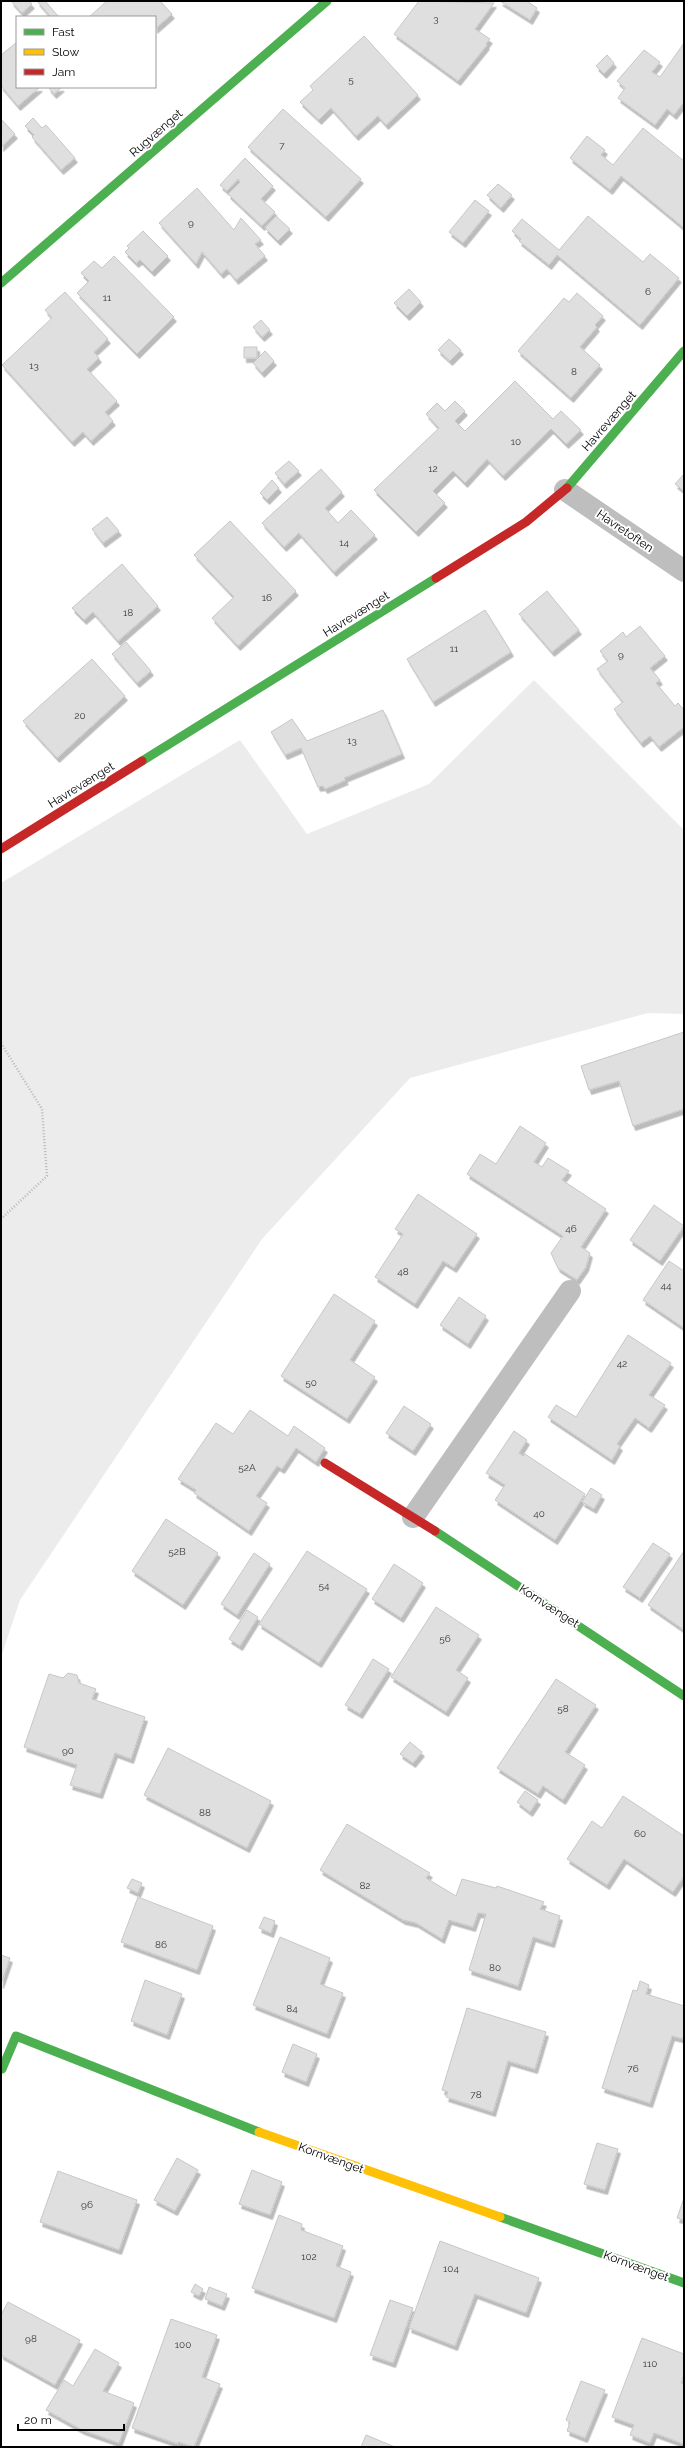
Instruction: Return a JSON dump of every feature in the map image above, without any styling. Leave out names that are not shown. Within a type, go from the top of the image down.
[{"type":"street","name":"Rugvænget","points":[[1,284],[327,1]]},
{"type":"street","name":"Havrevænget","points":[[1,849],[526,522],[565,490],[684,352]]},
{"type":"street","name":"Havretoften","points":[[565,490],[684,571]]},
{"type":"street","points":[[413,1517],[570,1291]]},
{"type":"street","name":"Kornvænget","points":[[325,1463],[413,1517],[684,1696]]},
{"type":"street","name":"Kornvænget","points":[[2,2069],[16,2036],[246,2128],[684,2283]]},
{"type":"path","points":[[1,1043],[42,1110],[47,1176],[1,1219]]},
{"type":"shaded area","points":[[534,680],[684,830],[684,1014],[648,1013],[410,1078],[262,1239],[20,1600],[1,1657],[1,883],[240,740],[307,834],[429,784]]},
{"type":"building","points":[[11,1],[29,1],[32,4],[22,13]]},
{"type":"building","points":[[37,1],[45,1],[58,16],[50,16]]},
{"type":"building","points":[[107,1],[160,1],[172,14],[156,28],[156,16],[90,16]]},
{"type":"building","points":[[419,1],[494,3],[475,29],[490,39],[486,44],[487,45],[458,81],[394,34]]},
{"type":"building","points":[[500,1],[527,1],[537,8],[530,20]]},
{"type":"building","points":[[364,36],[418,95],[386,125],[378,116],[356,136],[331,108],[319,120],[300,102],[313,90],[310,86]]},
{"type":"building","points":[[16,43],[16,88],[39,88],[18,106],[1,86],[1,55]]},
{"type":"building","points":[[684,43],[684,102],[674,115],[667,109],[655,125],[618,98],[625,88],[617,81],[644,50],[660,62],[652,72],[660,77]]},
{"type":"building","points":[[607,55],[614,63],[604,74],[596,66]]},
{"type":"building","points":[[49,88],[61,88],[54,94]]},
{"type":"building","points":[[283,109],[361,179],[326,217],[248,147]]},
{"type":"building","points":[[33,118],[42,128],[46,125],[75,158],[61,170],[32,137],[34,135],[25,126]]},
{"type":"building","points":[[1,119],[15,134],[1,147]]},
{"type":"building","points":[[643,128],[684,161],[684,228],[621,176],[610,190],[570,158],[587,136],[605,150],[601,155],[613,165]]},
{"type":"building","points":[[245,158],[273,186],[261,199],[275,212],[262,226],[228,194],[240,182],[238,179],[227,191],[220,185]]},
{"type":"building","points":[[498,184],[512,195],[501,208],[487,195]]},
{"type":"building","points":[[197,188],[234,230],[241,218],[261,240],[255,244],[265,256],[236,280],[227,269],[221,274],[202,252],[196,264],[159,223]]},
{"type":"building","points":[[475,200],[489,211],[463,243],[449,232]]},
{"type":"building","points":[[276,216],[290,229],[278,241],[265,228]]},
{"type":"building","points":[[588,216],[643,262],[650,254],[679,278],[640,325],[557,255],[549,265],[519,241],[521,239],[512,231],[522,219],[559,250]]},
{"type":"building","points":[[143,231],[168,256],[152,272],[140,260],[136,263],[125,252],[129,248],[127,246]]},
{"type":"building","points":[[114,256],[174,317],[137,354],[77,293],[89,281],[81,273],[94,261],[102,268]]},
{"type":"building","points":[[409,289],[421,302],[407,316],[394,303]]},
{"type":"building","points":[[65,292],[108,339],[94,352],[99,358],[87,369],[117,401],[105,412],[113,421],[91,441],[83,432],[72,442],[2,365],[52,318],[45,310]]},
{"type":"building","points":[[577,293],[603,316],[595,325],[597,327],[580,347],[600,365],[571,398],[518,351],[564,298],[569,302]]},
{"type":"building","points":[[261,320],[270,330],[262,337],[253,327]]},
{"type":"building","points":[[449,339],[461,350],[450,361],[438,350]]},
{"type":"building","points":[[244,347],[257,347],[257,358],[244,358]]},
{"type":"building","points":[[265,351],[274,361],[262,373],[253,363]]},
{"type":"building","points":[[515,381],[553,419],[561,411],[581,430],[566,444],[551,429],[503,476],[487,459],[465,483],[453,471],[433,491],[445,503],[416,532],[374,490],[439,428],[426,414],[437,403],[445,411],[455,401],[465,411],[455,421],[465,431]]},
{"type":"building","points":[[289,461],[299,471],[284,484],[275,473]]},
{"type":"building","points":[[321,469],[342,492],[325,508],[338,523],[351,510],[375,535],[334,572],[299,533],[284,547],[262,523]]},
{"type":"building","points":[[684,474],[684,491],[675,484]]},
{"type":"building","points":[[272,480],[279,488],[267,500],[260,493]]},
{"type":"building","points":[[107,517],[119,531],[103,543],[92,529]]},
{"type":"building","points":[[230,521],[296,591],[238,646],[212,618],[234,597],[194,555]]},
{"type":"building","points":[[122,564],[158,606],[118,641],[93,612],[84,620],[72,608]]},
{"type":"building","points":[[547,591],[579,630],[552,652],[519,614]]},
{"type":"building","points":[[485,610],[511,652],[433,702],[407,659]]},
{"type":"building","points":[[640,626],[665,656],[650,668],[660,680],[656,683],[675,706],[678,703],[684,710],[684,727],[659,747],[650,736],[641,743],[614,709],[623,702],[597,669],[608,661],[600,651],[623,632],[626,637]]},
{"type":"building","points":[[126,642],[151,671],[137,683],[112,654]]},
{"type":"building","points":[[92,659],[125,696],[57,758],[23,721]]},
{"type":"building","points":[[383,710],[402,754],[344,778],[346,780],[325,789],[323,786],[318,787],[301,748],[285,755],[271,732],[292,719],[307,741]]},
{"type":"building","points":[[684,1032],[684,1109],[633,1126],[619,1081],[589,1090],[581,1066]]},
{"type":"building","points":[[520,1126],[546,1143],[534,1162],[542,1167],[548,1158],[569,1171],[562,1180],[606,1209],[581,1247],[590,1253],[586,1267],[577,1280],[558,1268],[551,1253],[563,1236],[467,1174],[480,1154],[496,1164]]},
{"type":"building","points":[[418,1194],[477,1234],[454,1268],[443,1261],[415,1304],[375,1277],[403,1234],[395,1229]]},
{"type":"building","points":[[654,1205],[684,1226],[660,1261],[630,1240]]},
{"type":"building","points":[[669,1261],[684,1271],[684,1328],[643,1300]]},
{"type":"building","points":[[334,1294],[375,1321],[350,1360],[375,1377],[347,1419],[281,1376]]},
{"type":"building","points":[[459,1297],[486,1316],[468,1344],[440,1325]]},
{"type":"building","points":[[628,1335],[671,1363],[649,1395],[665,1405],[649,1428],[635,1418],[617,1444],[620,1446],[612,1460],[548,1417],[556,1405],[576,1417]]},
{"type":"building","points":[[404,1406],[431,1424],[413,1451],[386,1433]]},
{"type":"building","points":[[250,1410],[288,1436],[294,1426],[325,1448],[316,1462],[296,1448],[282,1469],[277,1466],[256,1496],[267,1503],[249,1531],[194,1493],[196,1490],[178,1479],[216,1423],[233,1434]]},
{"type":"building","points":[[514,1431],[527,1440],[519,1453],[523,1456],[525,1454],[585,1494],[555,1540],[495,1500],[505,1485],[486,1473]]},
{"type":"building","points":[[591,1488],[602,1495],[594,1509],[582,1502]]},
{"type":"building","points":[[166,1519],[218,1553],[183,1605],[132,1571]]},
{"type":"building","points":[[653,1543],[670,1554],[640,1598],[623,1587]]},
{"type":"building","points":[[307,1551],[367,1589],[319,1663],[259,1624]]},
{"type":"building","points":[[684,1551],[684,1630],[648,1605]]},
{"type":"building","points":[[254,1553],[270,1564],[237,1615],[221,1604]]},
{"type":"building","points":[[394,1564],[423,1583],[401,1618],[372,1599]]},
{"type":"building","points":[[436,1607],[479,1635],[456,1670],[468,1678],[446,1712],[391,1677]]},
{"type":"building","points":[[247,1610],[258,1617],[240,1646],[229,1639]]},
{"type":"building","points":[[373,1659],[389,1669],[360,1714],[345,1705]]},
{"type":"building","points":[[68,1673],[77,1675],[79,1683],[96,1689],[92,1699],[145,1717],[131,1759],[115,1753],[100,1794],[70,1785],[77,1765],[24,1747],[49,1674],[63,1678]]},
{"type":"building","points":[[556,1679],[596,1705],[565,1752],[585,1765],[563,1800],[543,1786],[538,1794],[497,1768]]},
{"type":"building","points":[[410,1742],[422,1752],[413,1763],[400,1754]]},
{"type":"building","points":[[168,1748],[271,1801],[247,1848],[144,1795]]},
{"type":"building","points":[[525,1791],[538,1800],[530,1812],[517,1802]]},
{"type":"building","points":[[623,1796],[684,1836],[684,1876],[673,1892],[624,1859],[607,1885],[567,1859],[592,1821],[602,1828]]},
{"type":"building","points":[[347,1824],[430,1873],[426,1878],[456,1896],[462,1879],[496,1888],[497,1886],[544,1902],[540,1909],[560,1916],[552,1943],[533,1937],[518,1986],[469,1970],[486,1914],[478,1913],[473,1927],[449,1920],[442,1939],[416,1923],[403,1920],[320,1870]]},
{"type":"building","points":[[132,1879],[142,1883],[138,1893],[127,1888]]},
{"type":"building","points":[[138,1897],[213,1926],[197,1970],[121,1942]]},
{"type":"building","points":[[264,1917],[275,1921],[271,1933],[259,1928]]},
{"type":"building","points":[[280,1937],[330,1958],[320,1984],[343,1993],[327,2034],[253,2005]]},
{"type":"building","points":[[1,1955],[10,1958],[1,1984]]},
{"type":"building","points":[[145,1980],[182,1994],[167,2035],[131,2021]]},
{"type":"building","points":[[640,1981],[649,1985],[646,1994],[684,2006],[684,2039],[672,2036],[650,2103],[602,2088],[633,1990],[637,1991]]},
{"type":"building","points":[[467,2008],[546,2032],[535,2069],[508,2061],[493,2112],[446,2097],[448,2092],[442,2090]]},
{"type":"building","points":[[293,2044],[317,2054],[306,2082],[282,2072]]},
{"type":"building","points":[[597,2143],[618,2149],[605,2190],[584,2184]]},
{"type":"building","points":[[177,2158],[198,2170],[175,2211],[154,2200]]},
{"type":"building","points":[[252,2170],[282,2182],[270,2215],[239,2204]]},
{"type":"building","points":[[58,2171],[137,2200],[119,2250],[40,2222]]},
{"type":"building","points":[[684,2198],[684,2220],[677,2218]]},
{"type":"building","points":[[279,2215],[302,2224],[301,2230],[343,2246],[336,2266],[351,2272],[334,2318],[252,2288]]},
{"type":"building","points":[[440,2241],[539,2278],[526,2313],[475,2294],[455,2346],[409,2328]]},
{"type":"building","points":[[195,2284],[203,2289],[199,2296],[191,2292]]},
{"type":"building","points":[[209,2287],[227,2294],[222,2306],[205,2299]]},
{"type":"building","points":[[390,2300],[413,2308],[393,2363],[370,2355]]},
{"type":"building","points":[[8,2302],[80,2340],[55,2385],[1,2355],[1,2315]]},
{"type":"building","points":[[171,2319],[217,2335],[202,2377],[220,2384],[194,2447],[178,2442],[178,2444],[132,2428]]},
{"type":"building","points":[[642,2338],[684,2354],[684,2375],[681,2383],[684,2385],[684,2444],[654,2433],[650,2443],[630,2435],[634,2425],[612,2417]]},
{"type":"building","points":[[95,2349],[119,2363],[103,2391],[134,2403],[119,2443],[82,2430],[46,2410],[64,2380],[73,2386]]},
{"type":"building","points":[[581,2381],[605,2390],[585,2438],[567,2431],[570,2422],[566,2420]]},
{"type":"building","points":[[366,2435],[395,2447],[361,2447]]},
{"type":"traffic: fast","points":[[1,283],[327,1]]},
{"type":"traffic: fast","points":[[567,488],[684,351]]},
{"type":"traffic: fast","points":[[142,761],[436,578]]},
{"type":"traffic: fast","points":[[435,1531],[684,1696]]},
{"type":"traffic: fast","points":[[2,2069],[16,2036],[259,2132]]},
{"type":"traffic: fast","points":[[500,2217],[684,2283]]},
{"type":"traffic: slow","points":[[259,2132],[500,2217]]},
{"type":"traffic: jam","points":[[436,578],[526,522],[567,488]]},
{"type":"traffic: jam","points":[[1,849],[142,761]]},
{"type":"traffic: jam","points":[[325,1463],[435,1531]]}]
